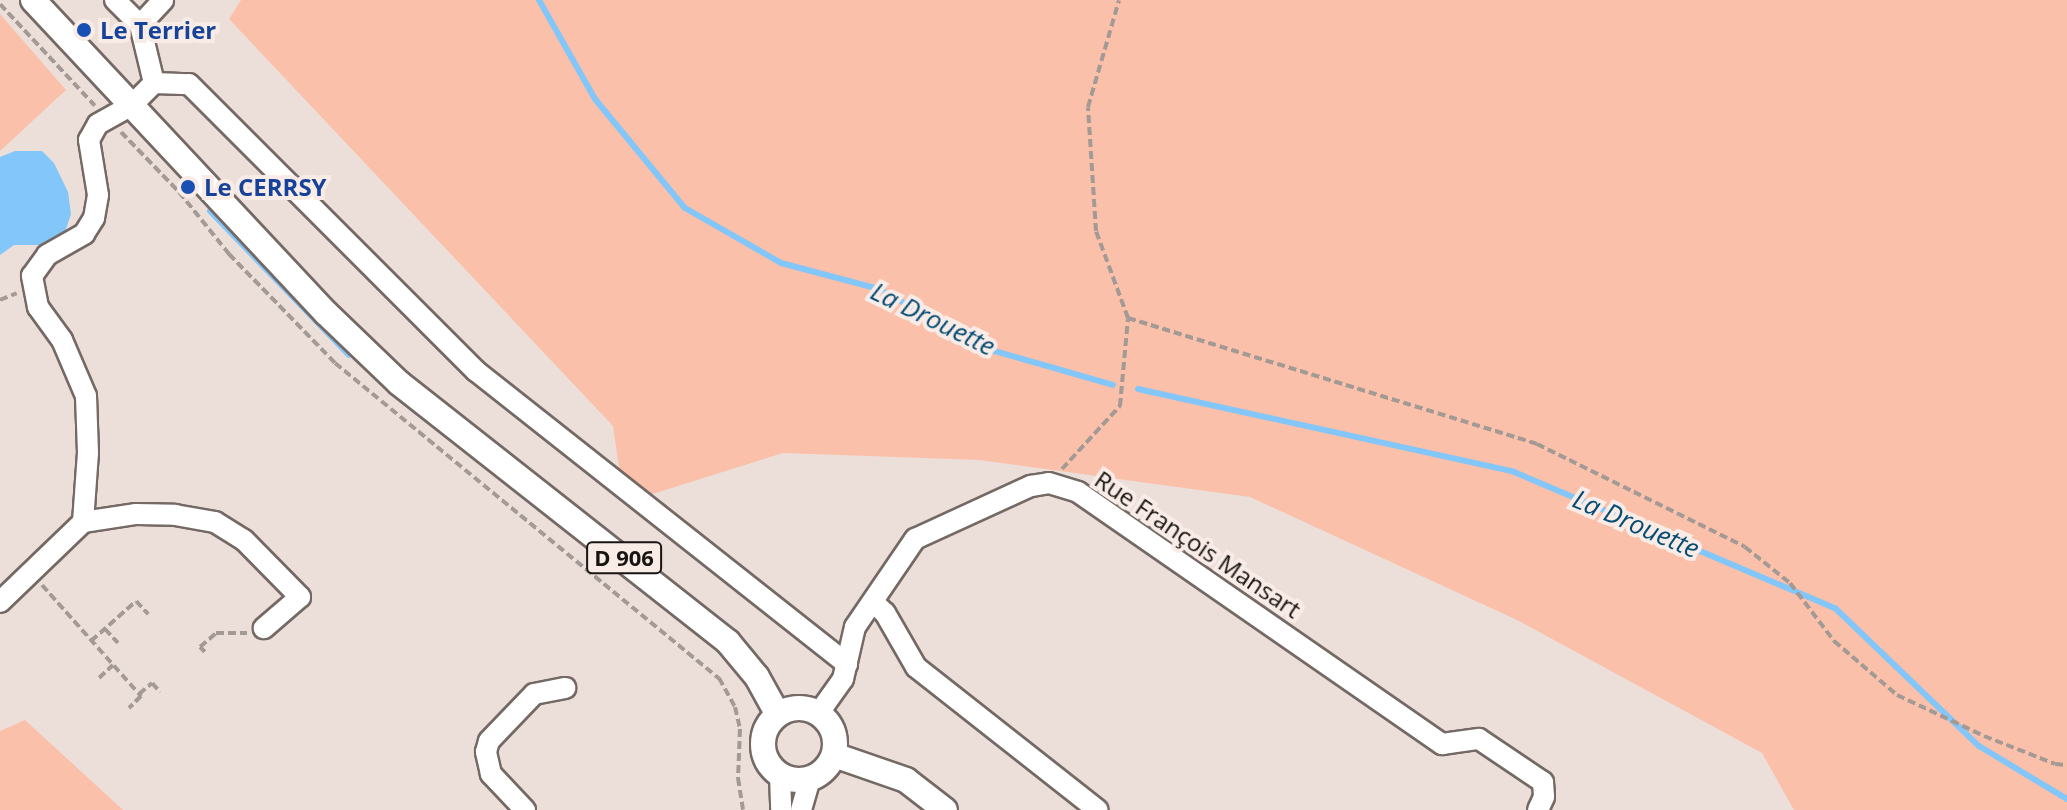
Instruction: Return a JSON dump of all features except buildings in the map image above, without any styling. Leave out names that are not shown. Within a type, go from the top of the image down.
[{"type":"main road","name":"D 906","points":[[33,0],[326,313],[399,383],[728,642],[757,677],[778,715]]},
{"type":"main road","points":[[798,708],[818,714],[833,732],[834,755],[829,765],[810,779],[794,780],[780,775],[771,767],[763,745],[770,723],[778,715],[798,708]]},
{"type":"main road","points":[[834,755],[906,780],[945,810]]},
{"type":"street","points":[[115,0],[140,25],[154,83]]},
{"type":"street","points":[[140,25],[163,0]]},
{"type":"street","points":[[83,522],[88,453],[86,396],[62,340],[38,307],[32,276],[47,255],[84,234],[94,218],[98,195],[89,140],[98,124],[131,106],[154,83],[189,84],[476,371],[847,664]]},
{"type":"street","points":[[818,714],[843,679],[855,627],[915,539],[1031,486],[1049,483]]},
{"type":"street","name":"Rue François Mansart","points":[[1049,483],[1078,492],[1442,744],[1479,739],[1543,782],[1544,797],[1538,810]]},
{"type":"street","points":[[0,602],[83,522],[136,514],[175,515],[215,522],[244,540],[300,597],[264,628]]},
{"type":"street","points":[[873,602],[885,613],[916,667],[1098,810]]},
{"type":"street","points":[[525,810],[491,774],[486,752],[489,741],[534,694],[565,688]]},
{"type":"street","points":[[780,775],[781,810]]},
{"type":"street","points":[[801,810],[810,779]]},
{"type":"path","points":[[1049,483],[1120,406],[1128,318],[1096,231],[1088,107],[1119,0]]},
{"type":"path","points":[[0,4],[179,192],[229,254],[335,363],[719,678],[735,707],[740,729],[738,778],[743,810]]},
{"type":"path","points":[[1128,318],[1537,444],[1745,547],[1790,583],[1834,641],[1897,695],[1984,736],[2055,764],[2067,765]]},
{"type":"path","points":[[29,572],[139,694]]},
{"type":"path","points":[[91,641],[136,601],[148,614]]},
{"type":"path","points":[[205,652],[200,647],[216,633],[254,633],[264,628]]},
{"type":"path","points":[[105,629],[118,643]]},
{"type":"path","points":[[99,678],[113,665]]},
{"type":"path","points":[[129,708],[152,683],[160,692]]},
{"type":"shaded area","points":[[241,0],[2067,0],[2067,810],[1794,810],[1762,753],[1517,620],[1250,497],[979,460],[783,453],[624,503],[613,426],[229,19]]},
{"type":"shaded area","points":[[0,14],[66,90],[0,151]]},
{"type":"shaded area","points":[[25,720],[123,810],[0,810],[0,731]]},
{"type":"water","points":[[15,151],[42,151],[54,163],[68,192],[71,214],[64,235],[47,245],[14,245],[0,255],[0,157]]},
{"type":"waterway","name":"La Drouette","points":[[539,0],[595,99],[685,208],[781,263],[879,289],[984,348],[1113,385]]},
{"type":"waterway","points":[[210,211],[349,355]]},
{"type":"waterway","name":"La Drouette","points":[[1138,389],[1514,472],[1836,609],[1979,746],[2067,799]]},
{"type":"place","name":"Le Terrier","points":[[84,30]]},
{"type":"place","name":"Le CERRSY","points":[[188,187]]}]
